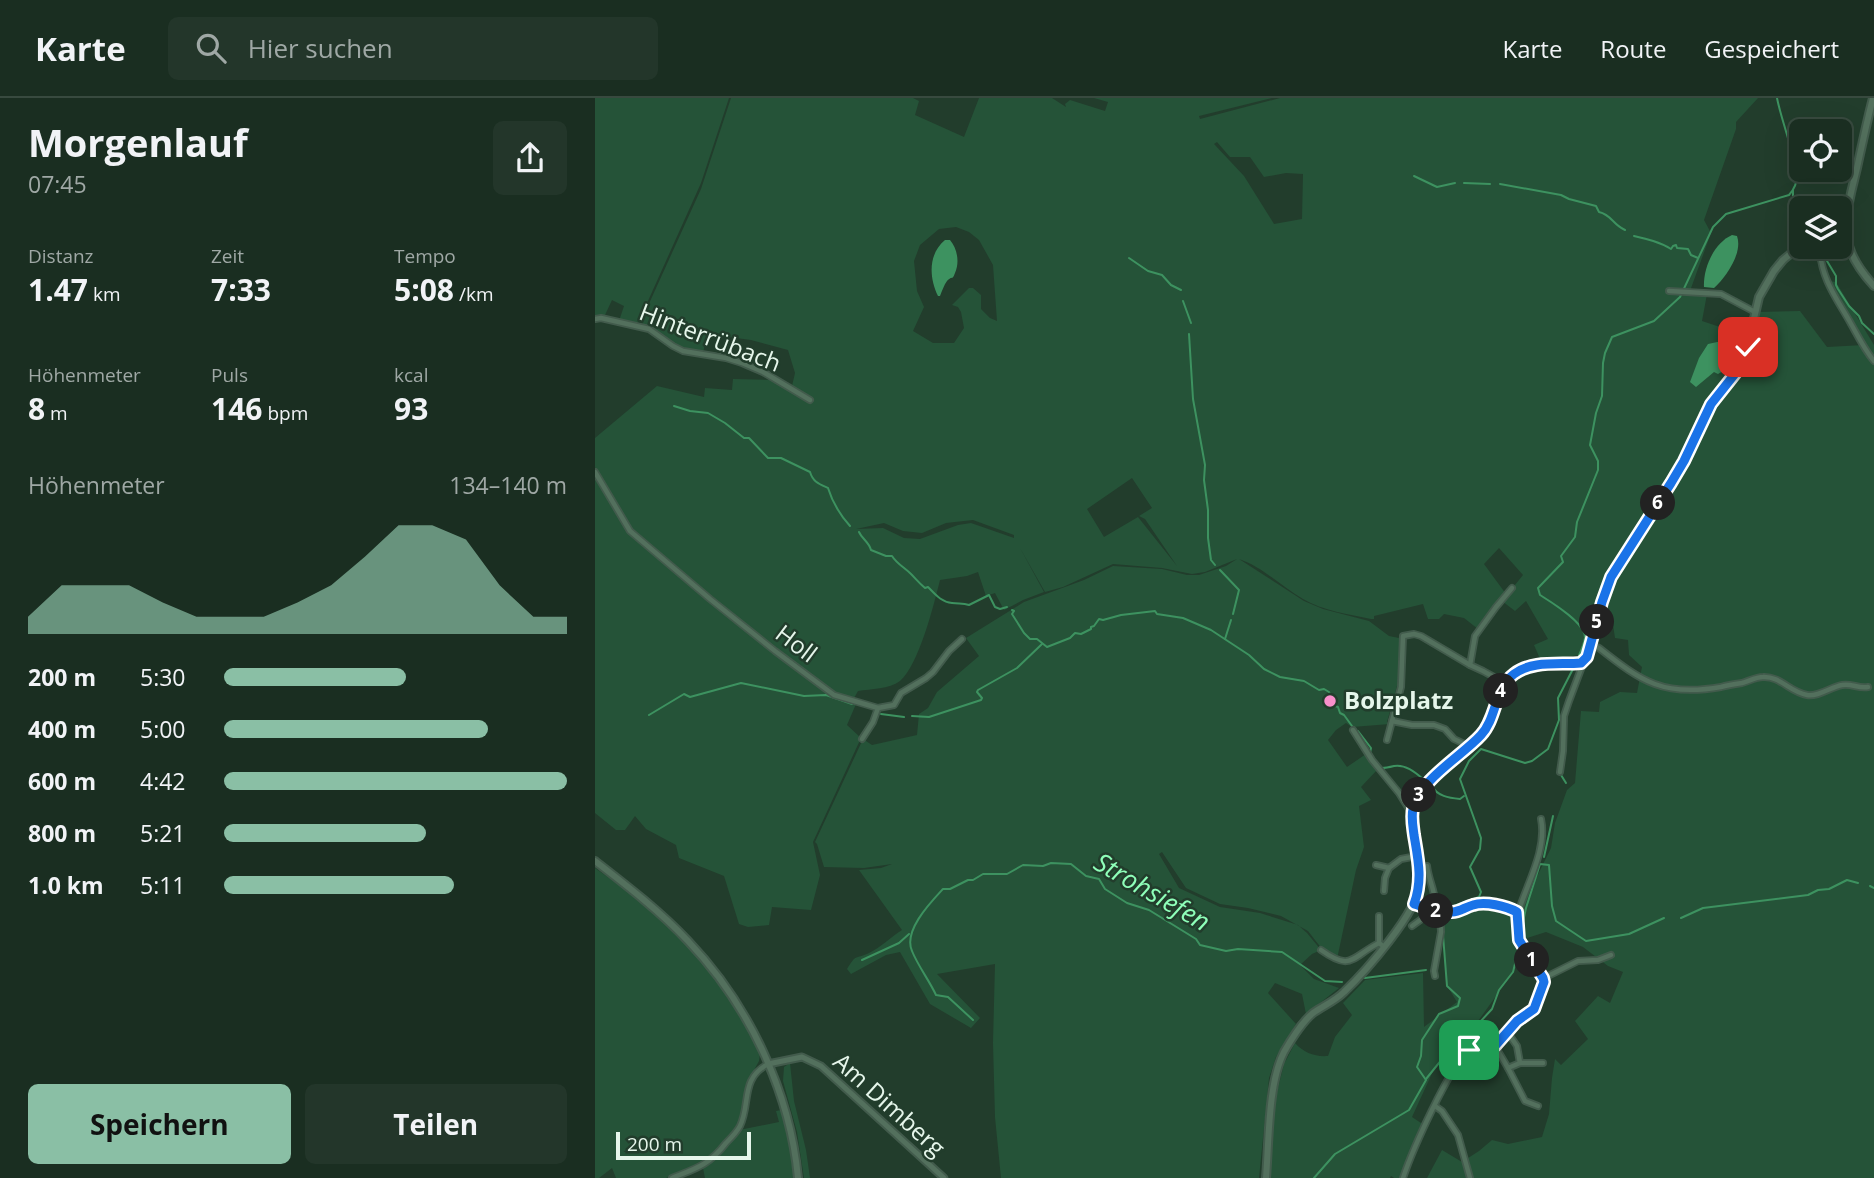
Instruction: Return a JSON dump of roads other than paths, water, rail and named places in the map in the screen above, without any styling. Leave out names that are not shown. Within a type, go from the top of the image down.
[{"type":"main road","points":[[1851,196],[1873,98]]},
{"type":"main road","points":[[1852,254],[1874,286]]},
{"type":"main road","points":[[1266,1178],[1273,1087],[1283,1054],[1306,1020],[1343,993],[1407,917],[1414,904],[1420,882],[1412,815],[1416,798],[1483,734],[1505,683],[1514,674],[1523,668],[1545,664],[1583,662],[1592,645],[1611,577],[1684,461],[1711,404],[1738,370],[1745,357],[1759,297],[1783,260],[1789,256]]},
{"type":"main road","points":[[595,861],[687,940],[716,974],[744,1017],[768,1065],[789,1128],[798,1178]]},
{"type":"street","points":[[1821,259],[1828,286],[1864,349],[1874,361]]},
{"type":"street","points":[[1669,291],[1721,294],[1755,312]]},
{"type":"street","name":"Hinterrübach","points":[[595,319],[649,329],[683,351],[742,363],[810,400]]},
{"type":"street","name":"Holl","points":[[595,472],[630,531],[702,593],[834,695],[877,708]]},
{"type":"street","points":[[1470,665],[1475,636],[1513,588]]},
{"type":"street","points":[[1387,740],[1401,687],[1403,636],[1421,636],[1505,683]]},
{"type":"street","points":[[862,739],[873,722],[877,708],[894,705],[901,693],[926,678],[963,639]]},
{"type":"street","points":[[1592,645],[1644,680],[1672,690],[1709,689],[1761,677],[1777,679],[1809,696],[1842,685],[1868,687]]},
{"type":"street","points":[[1560,772],[1565,716],[1583,662]]},
{"type":"street","points":[[1392,721],[1434,725],[1445,729],[1454,739],[1469,746]]},
{"type":"street","points":[[1353,730],[1371,760],[1399,793],[1412,815]]},
{"type":"street","points":[[1403,1178],[1448,1079],[1469,1050],[1474,1047],[1495,1046],[1517,1021],[1534,1009],[1544,982],[1519,940],[1517,912],[1540,849],[1541,819]]},
{"type":"street","points":[[1384,891],[1389,868],[1401,859],[1417,856]]},
{"type":"street","points":[[1376,865],[1389,868]]},
{"type":"street","points":[[1412,926],[1434,910],[1436,900],[1427,866]]},
{"type":"street","points":[[1414,904],[1443,912],[1456,912],[1481,904],[1517,912]]},
{"type":"street","points":[[1435,976],[1443,912]]},
{"type":"street","points":[[1321,950],[1338,961],[1346,962],[1381,945],[1379,916]]},
{"type":"street","points":[[1543,978],[1578,961],[1598,960],[1611,955]]},
{"type":"street","points":[[1508,1033],[1517,1046],[1520,1063]]},
{"type":"street","points":[[1495,1046],[1525,1101],[1538,1106]]},
{"type":"street","name":"Am Dimberg","points":[[768,1065],[802,1057],[821,1066],[944,1178]]},
{"type":"street","points":[[1507,1068],[1520,1063],[1543,1063]]},
{"type":"street","points":[[672,1178],[702,1166],[716,1156],[739,1128],[745,1112],[748,1085],[761,1068],[768,1065]]},
{"type":"street","points":[[1435,1107],[1442,1111],[1458,1135],[1470,1178]]},
{"type":"waterway","points":[[1577,660],[1585,638],[1584,632],[1567,614],[1540,595],[1538,588],[1563,562],[1561,556],[1575,537],[1577,522],[1598,470],[1598,461],[1590,445],[1602,396],[1605,353],[1612,337],[1654,321],[1680,297],[1713,227],[1726,214],[1789,195],[1794,189],[1796,163],[1777,98]]},
{"type":"waterway","points":[[1414,176],[1437,187],[1455,183]]},
{"type":"waterway","points":[[1464,183],[1490,184]]},
{"type":"waterway","points":[[1500,184],[1561,195],[1596,206],[1599,212],[1625,230]]},
{"type":"waterway","points":[[1793,190],[1793,196]]},
{"type":"waterway","points":[[1634,236],[1671,249],[1676,245],[1677,248],[1688,249],[1691,255],[1698,258]]},
{"type":"waterway","points":[[1129,258],[1148,271],[1162,275],[1171,285],[1181,290]]},
{"type":"waterway","points":[[1827,259],[1836,276],[1838,289],[1862,323],[1874,334]]},
{"type":"waterway","points":[[1183,301],[1191,323]]},
{"type":"waterway","points":[[1189,334],[1193,399],[1205,465],[1208,538],[1211,560],[1215,565]]},
{"type":"waterway","points":[[674,406],[708,413],[744,438],[749,438],[768,458],[781,458],[810,472],[819,484],[828,488],[837,508],[850,526]]},
{"type":"waterway","points":[[859,532],[871,550],[892,556],[925,588],[928,587],[945,601],[969,605],[989,595],[995,607],[1007,607]]},
{"type":"waterway","points":[[1220,570],[1239,590],[1233,614]]},
{"type":"waterway","points":[[1012,610],[1024,633],[1047,647],[1070,638],[1075,633],[1081,634],[1091,629],[1099,619],[1155,611],[1157,614],[1183,618],[1211,630],[1249,655],[1264,669],[1280,677],[1304,681],[1319,690],[1329,692],[1335,706],[1352,726]]},
{"type":"waterway","points":[[1225,639],[1231,620]]},
{"type":"waterway","points":[[912,716],[929,717],[981,700],[978,690],[1017,668],[1042,644]]},
{"type":"waterway","points":[[1445,909],[1479,897],[1481,892],[1470,867],[1480,849],[1481,838],[1460,779],[1469,761],[1481,749],[1525,763],[1548,749],[1559,720],[1558,698],[1575,665]]},
{"type":"waterway","points":[[649,715],[684,694],[690,697],[741,683],[804,696],[826,695],[852,704]]},
{"type":"waterway","points":[[881,714],[904,717]]},
{"type":"waterway","points":[[1358,731],[1371,748],[1370,753]]},
{"type":"waterway","points":[[1382,768],[1402,766],[1423,779]]},
{"type":"waterway","points":[[1561,775],[1566,783]]},
{"type":"waterway","points":[[1432,786],[1444,796],[1460,799],[1464,796]]},
{"type":"waterway","points":[[1544,857],[1553,816]]},
{"type":"waterway","name":"Strohsiefen","points":[[973,1020],[948,997],[936,995],[912,951],[911,935],[919,918],[943,889],[950,889],[983,874],[1007,874],[1023,865],[1071,864],[1086,876],[1099,879],[1105,889],[1127,903],[1149,910],[1196,939],[1200,945],[1226,951],[1238,949],[1282,952],[1325,981],[1342,982]]},
{"type":"waterway","points":[[1521,931],[1540,864],[1549,865],[1552,906],[1556,921],[1586,941],[1629,934],[1664,918]]},
{"type":"waterway","points":[[1681,918],[1703,908],[1808,895],[1847,880],[1858,883]]},
{"type":"waterway","points":[[1870,886],[1874,888]]},
{"type":"waterway","points":[[1443,914],[1443,926]]},
{"type":"waterway","points":[[862,960],[899,943],[909,934]]},
{"type":"waterway","points":[[1314,1178],[1335,1154],[1409,1110],[1426,1080],[1417,1067],[1422,1040],[1439,1014],[1458,1006],[1460,998],[1447,986],[1443,935]]},
{"type":"waterway","points":[[1468,1035],[1492,1009],[1499,990],[1513,972],[1519,948]]},
{"type":"waterway","name":"Strohsiefen","points":[[1365,978],[1426,970]]},
{"type":"waterway","points":[[1426,1079],[1447,1053]]},
{"type":"place","name":"Bolzplatz","points":[[1330,701]]}]
